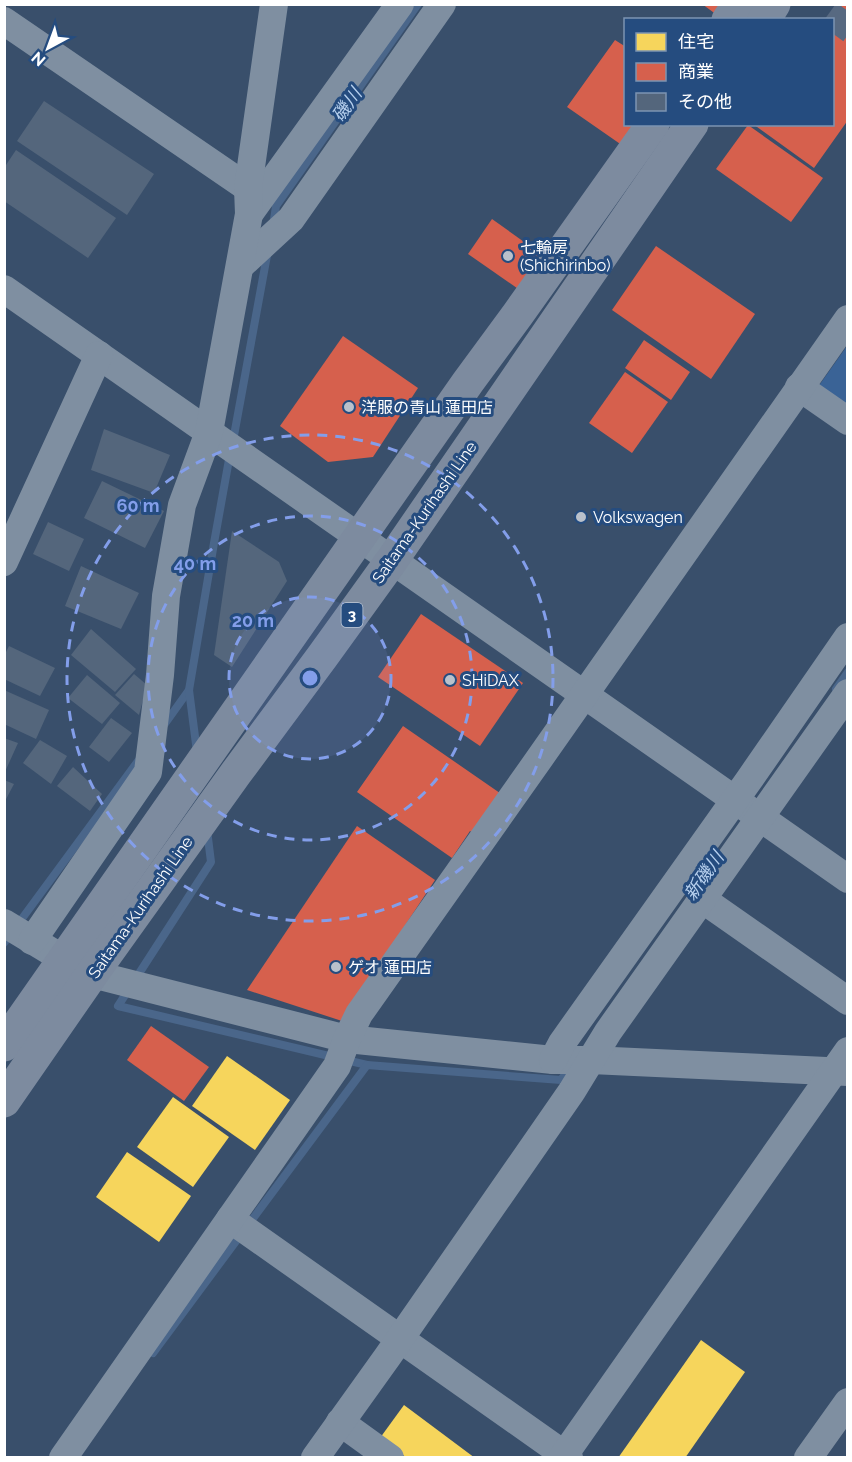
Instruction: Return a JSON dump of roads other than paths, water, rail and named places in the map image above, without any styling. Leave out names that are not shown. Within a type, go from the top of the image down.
[{"type":"main road","points":[[729,18],[739,4]]},
{"type":"main road","points":[[765,18],[774,4]]},
{"type":"main road","name":"Saitama-Kurihashi Line","points":[[4,1101],[79,967],[359,537],[652,126]]},
{"type":"main road","name":"Saitama-Kurihashi Line","points":[[4,1046],[79,967],[236,773],[392,560],[691,126]]},
{"type":"street","points":[[32,941],[148,772],[160,675],[166,596],[182,505],[209,432],[240,266],[274,4]]},
{"type":"street","points":[[249,201],[400,4]]},
{"type":"street","points":[[240,266],[291,219],[442,4]]},
{"type":"street","points":[[4,21],[249,201]]},
{"type":"street","points":[[4,289],[848,879]]},
{"type":"street","points":[[63,1458],[337,1066],[346,1039],[359,1014],[516,794],[848,319]]},
{"type":"street","points":[[4,562],[99,355]]},
{"type":"street","points":[[799,387],[848,421]]},
{"type":"street","points":[[554,1060],[562,1043],[848,637]]},
{"type":"street","points":[[315,1458],[572,1091],[608,1032],[848,693]]},
{"type":"street","points":[[702,898],[848,1001]]},
{"type":"street","points":[[4,923],[79,967],[346,1039],[554,1060],[843,1065]]},
{"type":"street","points":[[230,1219],[565,1456],[843,1065]]},
{"type":"street","points":[[808,1458],[848,1402]]},
{"type":"street","points":[[340,1422],[390,1458]]},
{"type":"waterway","name":"磯川","points":[[273,226],[276,206],[418,4]]},
{"type":"waterway","points":[[233,441],[268,250]]},
{"type":"waterway","points":[[197,752],[189,690],[230,454]]},
{"type":"waterway","name":"新磯川","points":[[836,689],[848,672]]},
{"type":"waterway","points":[[164,725],[189,690]]},
{"type":"waterway","points":[[4,943],[141,757]]},
{"type":"waterway","points":[[207,830],[211,862],[118,1006],[367,1065]]},
{"type":"waterway","points":[[153,1353],[367,1065],[561,1080],[571,1066]]},
{"type":"tunnel","points":[[834,30],[848,11]]},
{"type":"place","name":"七輪房 (Shichirinbo)","points":[[508,256]]},
{"type":"place","name":"洋服の青山 蓮田店","points":[[349,407]]},
{"type":"place","name":"Volkswagen","points":[[581,517]]},
{"type":"place","name":"SHiDAX","points":[[450,680]]},
{"type":"place","name":"ゲオ 蓮田店","points":[[336,967]]}]
